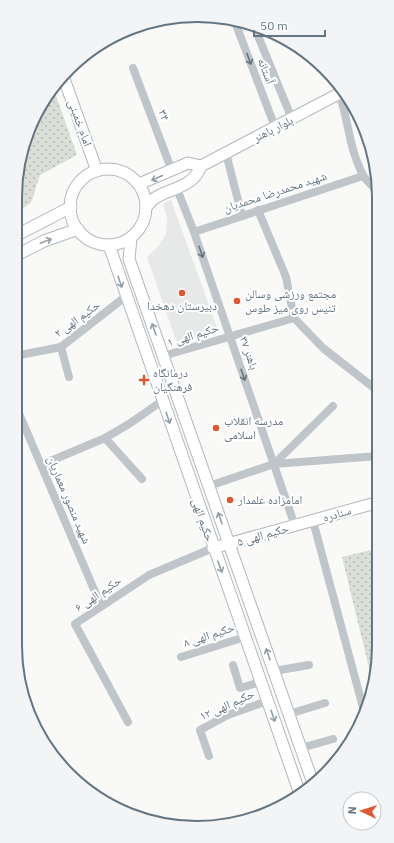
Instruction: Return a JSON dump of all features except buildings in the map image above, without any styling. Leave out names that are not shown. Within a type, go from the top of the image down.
[{"type":"main road","name":"امام خمینی","points":[[65,82],[97,171]]},
{"type":"main road","name":"بلوار باهنر","points":[[201,166],[339,94]]},
{"type":"main road","points":[[139,184],[188,163],[201,166],[197,176],[177,189],[155,198],[146,207]]},
{"type":"main road","points":[[108,169],[120,171],[131,176],[139,184],[144,195],[146,207],[145,218],[139,229],[131,238],[120,243],[109,245],[97,243],[86,238],[78,230],[72,219],[72,195],[86,176],[97,171],[108,169]]},
{"type":"main road","points":[[22,232],[71,207]]},
{"type":"main road","points":[[22,252],[44,241],[78,230]]},
{"type":"main road","name":"حکیم الهی","points":[[131,238],[129,259],[311,778]]},
{"type":"main road","name":"حکیم الهی","points":[[109,245],[114,265],[298,789]]},
{"type":"main road","points":[[114,265],[129,259]]},
{"type":"main road","name":"سنادره","points":[[295,526],[372,504]]},
{"type":"main road","name":"حکیم الهی ۵","points":[[213,548],[230,545],[295,526]]},
{"type":"street","name":"آستانه","points":[[237,27],[275,127]]},
{"type":"street","name":"آستانه","points":[[257,32],[292,119]]},
{"type":"street","name":"۳۴","points":[[133,68],[172,171]]},
{"type":"street","points":[[344,102],[354,152],[363,176],[372,185]]},
{"type":"street","points":[[226,153],[242,216]]},
{"type":"street","name":"شهید محمدرضا محمدیان","points":[[194,232],[363,176]]},
{"type":"street","name":"باهنر ۳۷","points":[[177,189],[194,232],[295,526]]},
{"type":"street","points":[[258,210],[286,277],[294,318],[323,348],[372,386]]},
{"type":"street","name":"حکیم الهی ۲","points":[[22,355],[61,348],[126,297]]},
{"type":"street","name":"حکیم الهی ۱","points":[[164,356],[294,318]]},
{"type":"street","points":[[61,348],[69,377]]},
{"type":"street","points":[[41,465],[105,438],[129,424],[162,401]]},
{"type":"street","points":[[274,464],[333,406]]},
{"type":"street","name":"شهید منصور معماریان","points":[[22,420],[101,606]]},
{"type":"street","points":[[105,438],[142,479]]},
{"type":"street","points":[[209,486],[274,464],[372,456]]},
{"type":"street","points":[[313,521],[362,704]]},
{"type":"street","name":"حکیم الهی ۶","points":[[128,722],[75,624],[149,574],[213,548]]},
{"type":"street","name":"حکیم الهی ۸","points":[[181,657],[245,637]]},
{"type":"street","points":[[233,665],[240,688],[261,682]]},
{"type":"street","points":[[274,671],[309,665]]},
{"type":"street","name":"حکیم الهی ۱۲","points":[[209,756],[200,730],[228,715],[267,700]]},
{"type":"street","points":[[289,714],[325,703]]},
{"type":"street","points":[[301,748],[333,739]]},
{"type":"shaded area","points":[[55,94],[77,155],[40,175],[31,203],[22,209],[22,186],[25,163],[35,130],[45,109]]},
{"type":"shaded area","name":"دبیرستان دهخدا","points":[[171,200],[218,330],[178,346],[147,257],[158,247],[166,234],[167,219],[163,204]]},
{"type":"shaded area","points":[[372,550],[372,657],[370,673],[342,557]]},
{"type":"place","name":"دبیرستان دهخدا","points":[[182,293]]},
{"type":"place","name":"مجتمع ورزشی وسالن تنیس روی میز طوس","points":[[237,301]]},
{"type":"place","name":"درمانگاه فرهنگیان","points":[[144,380]]},
{"type":"place","name":"مدرسه انقلاب اسلامی","points":[[216,428]]},
{"type":"place","name":"امامزاده علمدار","points":[[230,500]]}]
